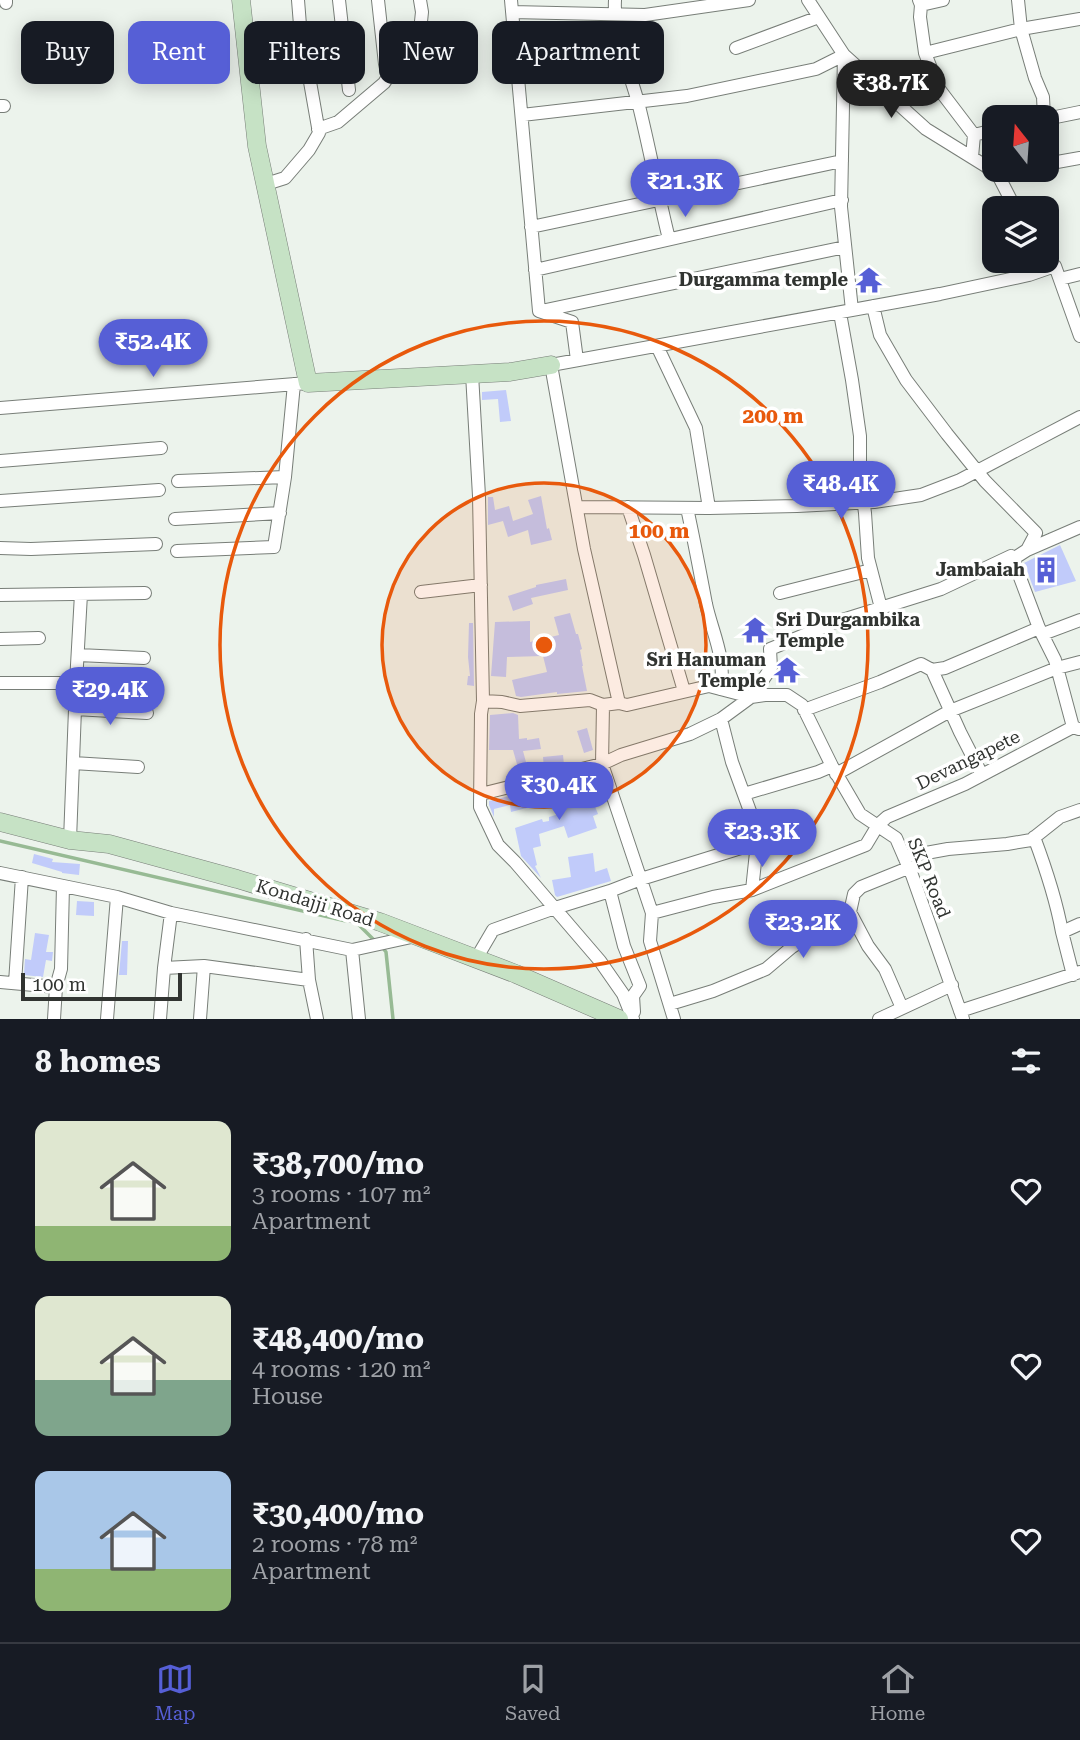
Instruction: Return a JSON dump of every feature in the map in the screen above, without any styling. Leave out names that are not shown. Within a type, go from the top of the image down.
[{"type":"street","points":[[177,551],[274,547],[301,383],[257,146],[241,0]]},
{"type":"street","points":[[266,184],[285,178],[319,134],[298,0]]},
{"type":"street","points":[[338,0],[349,90]]},
{"type":"street","points":[[378,0],[380,21]]},
{"type":"street","points":[[420,0],[421,21]]},
{"type":"street","points":[[615,0],[615,21]]},
{"type":"street","points":[[512,6],[645,15],[749,0]]},
{"type":"street","points":[[808,0],[844,55],[926,128],[982,163]]},
{"type":"street","points":[[943,0],[920,2],[925,53],[939,89],[974,135],[972,157]]},
{"type":"street","points":[[1018,0],[1021,29],[1044,105]]},
{"type":"street","points":[[736,48],[819,17]]},
{"type":"street","points":[[925,53],[1021,29],[1080,19]]},
{"type":"street","points":[[522,115],[687,96],[816,69],[844,55]]},
{"type":"street","points":[[844,55],[842,200],[846,311],[860,436],[860,475],[867,558],[881,608]]},
{"type":"street","points":[[866,75],[930,66]]},
{"type":"street","points":[[318,129],[338,122],[383,84]]},
{"type":"street","points":[[519,84],[539,311]]},
{"type":"street","points":[[632,84],[669,239]]},
{"type":"street","points":[[1059,116],[1080,112]]},
{"type":"street","points":[[974,135],[982,133]]},
{"type":"street","points":[[1059,162],[1080,158]]},
{"type":"street","points":[[531,227],[842,161]]},
{"type":"street","points":[[535,270],[842,200]]},
{"type":"street","points":[[539,311],[845,247]]},
{"type":"street","points":[[0,408],[301,383],[510,372],[940,294],[1014,273]]},
{"type":"street","points":[[1058,273],[1080,336]]},
{"type":"street","points":[[1060,279],[1080,274]]},
{"type":"street","points":[[873,306],[880,335],[906,380],[977,471],[1035,533],[1027,550]]},
{"type":"street","points":[[539,311],[572,322],[577,360]]},
{"type":"street","points":[[657,346],[696,428],[709,508]]},
{"type":"street","points":[[551,365],[584,549],[619,703]]},
{"type":"street","points":[[472,374],[481,585],[483,701],[480,807],[498,845],[600,961],[623,994],[634,1019]]},
{"type":"street","points":[[577,507],[797,506],[864,503],[921,495],[960,480],[1080,417]]},
{"type":"street","points":[[0,461],[161,448]]},
{"type":"street","points":[[178,481],[285,477]]},
{"type":"street","points":[[0,501],[159,491]]},
{"type":"street","points":[[628,507],[684,691]]},
{"type":"street","points":[[687,508],[707,606],[723,666],[720,689]]},
{"type":"street","points":[[175,519],[280,513]]},
{"type":"street","points":[[1013,559],[1080,527]]},
{"type":"street","points":[[0,548],[156,544]]},
{"type":"street","points":[[481,794],[602,764],[621,755],[690,734],[721,719],[751,697],[771,668],[770,649],[836,622],[941,589],[1011,556],[1074,708],[1076,728]]},
{"type":"street","points":[[780,593],[871,570]]},
{"type":"street","points":[[421,592],[481,585]]},
{"type":"street","points":[[0,595],[145,593]]},
{"type":"street","points":[[70,840],[81,594]]},
{"type":"street","points":[[932,670],[946,668],[1041,631],[1080,620]]},
{"type":"street","points":[[0,639],[38,638]]},
{"type":"street","points":[[78,655],[144,658]]},
{"type":"street","points":[[744,794],[818,772],[834,770],[950,710],[1057,668],[1080,662]]},
{"type":"street","points":[[483,701],[520,706],[590,700],[603,705],[627,705],[709,686],[751,697],[787,695],[802,705],[804,710],[922,664],[932,670],[982,775]]},
{"type":"street","points":[[0,683],[76,682]]},
{"type":"street","points":[[603,705],[602,764],[652,913],[650,941],[674,1019]]},
{"type":"street","points":[[75,709],[147,713]]},
{"type":"street","name":"SKP Road","points":[[804,710],[860,814],[896,838],[962,1015]]},
{"type":"street","points":[[721,719],[732,762],[758,833],[752,890]]},
{"type":"street","name":"Devangapete","points":[[652,913],[712,897],[752,890],[866,845],[878,825],[887,817],[965,784],[1076,728]]},
{"type":"street","points":[[73,763],[138,766]]},
{"type":"street","points":[[902,1008],[885,969],[868,946],[850,912],[854,894],[861,887],[906,862],[948,849],[1031,840],[1060,817],[1080,810]]},
{"type":"street","name":"Kondajji Road","points":[[0,822],[70,840],[109,844],[380,922],[516,974],[619,1019]]},
{"type":"street","points":[[962,1015],[1077,973],[1062,932],[1058,905],[1034,837]]},
{"type":"street","points":[[476,959],[493,930],[641,879],[757,843]]},
{"type":"street","points":[[0,873],[117,897],[171,913],[352,950],[416,936]]},
{"type":"street","points":[[15,983],[22,877]]},
{"type":"street","points":[[54,1019],[56,987],[61,969],[63,886]]},
{"type":"street","points":[[610,891],[624,946],[640,986],[633,996],[634,1019]]},
{"type":"street","points":[[107,1019],[117,897]]},
{"type":"street","points":[[670,1004],[713,991],[766,969],[792,947],[850,912]]},
{"type":"street","points":[[160,1019],[171,913]]},
{"type":"street","points":[[1062,932],[1080,924]]},
{"type":"street","points":[[306,939],[309,980],[317,1019]]},
{"type":"street","points":[[352,950],[359,1019]]},
{"type":"street","points":[[164,968],[204,966],[309,980]]},
{"type":"street","points":[[200,1019],[204,966]]},
{"type":"street","points":[[0,982],[56,987]]},
{"type":"street","points":[[878,1019],[952,985]]},
{"type":"building","points":[[506,390],[511,421],[500,422],[498,399],[482,400],[482,392]]},
{"type":"building","points":[[541,496],[547,529],[549,528],[552,540],[531,545],[528,530],[508,537],[503,521],[488,525],[488,497],[493,497],[495,510],[509,506],[513,521],[533,514],[528,500]]},
{"type":"building","name":"Jambaiah","points":[[1060,545],[1076,581],[1035,592],[1024,563]]},
{"type":"building","points":[[566,579],[568,590],[531,598],[533,604],[513,611],[508,596],[536,585]]},
{"type":"building","points":[[570,613],[582,649],[580,650],[587,691],[516,696],[512,680],[547,672],[543,656],[507,657],[506,677],[491,676],[495,622],[530,621],[530,642],[559,635],[554,617]]},
{"type":"building","points":[[469,623],[473,623],[474,686],[467,685],[470,676]]},
{"type":"building","points":[[490,715],[518,715],[519,739],[539,738],[541,749],[523,751],[529,773],[520,775],[513,750],[489,750]]},
{"type":"building","points":[[587,728],[593,750],[584,753],[577,731]]},
{"type":"building","points":[[563,755],[564,765],[544,769],[543,757]]},
{"type":"building","points":[[579,785],[584,797],[590,795],[594,804],[598,814],[593,816],[597,828],[568,838],[564,826],[539,834],[541,846],[533,848],[535,866],[541,878],[521,856],[515,828],[542,819],[543,822],[549,821],[549,817],[559,814],[553,794]]},
{"type":"building","points":[[534,790],[538,805],[511,812],[510,805],[494,809],[494,817],[489,801]]},
{"type":"building","points":[[593,853],[595,872],[607,868],[611,881],[557,897],[552,880],[571,877],[568,857]]},
{"type":"building","points":[[34,854],[53,859],[52,862],[80,864],[79,875],[62,873],[32,863]]},
{"type":"building","points":[[77,901],[94,902],[94,916],[76,915]]},
{"type":"building","points":[[35,933],[49,935],[46,952],[53,952],[52,961],[46,960],[43,977],[24,975],[25,959],[31,960]]},
{"type":"building","points":[[122,941],[128,941],[127,975],[119,975]]},
{"type":"waterway","points":[[0,841],[346,921]]},
{"type":"waterway","points":[[357,923],[376,942]]},
{"type":"waterway","points":[[382,947],[386,952],[393,1019]]},
{"type":"place","name":"Durgamma temple","points":[[869,280]]},
{"type":"place","name":"Jambaiah","points":[[1046,570]]},
{"type":"place","name":"Sri Durgambika Temple","points":[[755,630]]},
{"type":"place","name":"Sri Hanuman Temple","points":[[787,670]]}]
